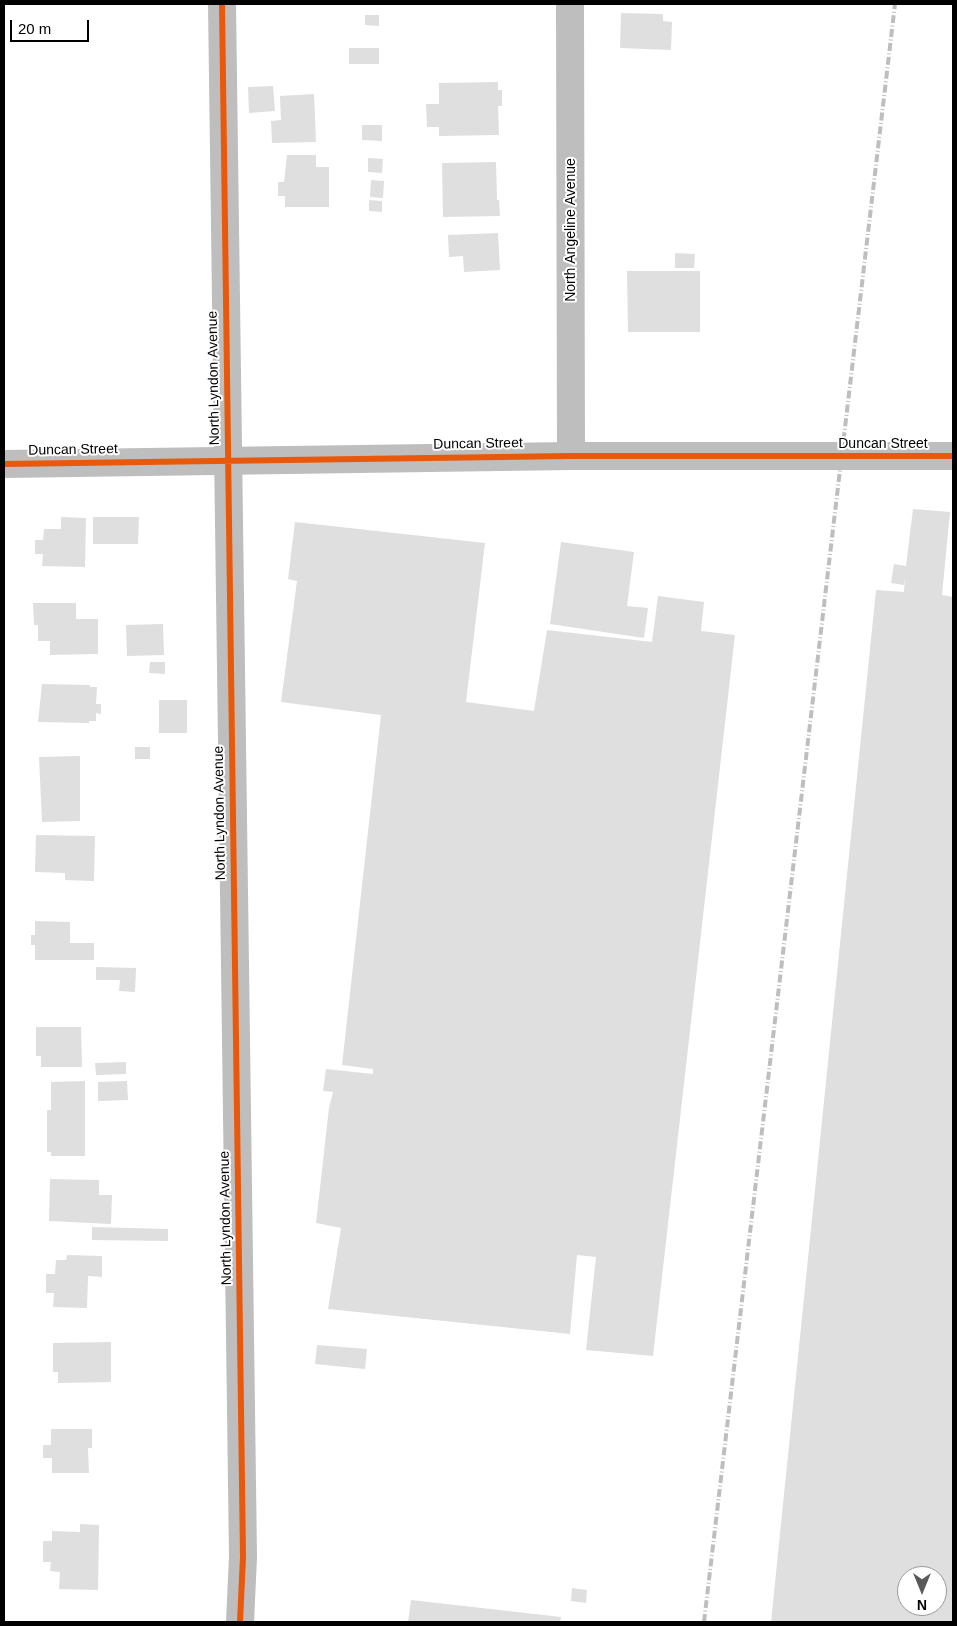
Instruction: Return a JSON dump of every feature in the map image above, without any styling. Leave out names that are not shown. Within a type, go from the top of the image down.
[{"type":"street","name":"North Lyndon Avenue","points":[[222,4],[243,1557],[240,1622]]},
{"type":"street","name":"North Angeline Avenue","points":[[570,4],[571,456]]},
{"type":"street","name":"Duncan Street","points":[[4,464],[571,456],[953,456]]},
{"type":"building","points":[[621,13],[663,14],[663,21],[672,22],[671,50],[620,48]]},
{"type":"building","points":[[365,15],[379,15],[379,26],[365,25]]},
{"type":"building","points":[[349,48],[379,48],[379,64],[349,64]]},
{"type":"building","points":[[498,82],[498,90],[502,90],[502,106],[498,106],[499,135],[439,136],[439,127],[427,127],[426,104],[439,104],[439,83]]},
{"type":"building","points":[[273,86],[275,111],[249,113],[248,87]]},
{"type":"building","points":[[314,94],[316,142],[272,143],[271,121],[281,120],[280,96]]},
{"type":"building","points":[[362,125],[382,125],[382,141],[362,140]]},
{"type":"building","points":[[287,155],[316,155],[316,167],[329,167],[329,207],[285,207],[285,196],[278,196],[278,182],[284,182]]},
{"type":"building","points":[[368,158],[383,159],[382,173],[368,172]]},
{"type":"building","points":[[496,162],[497,200],[499,200],[500,216],[443,217],[442,163]]},
{"type":"building","points":[[371,180],[384,181],[383,198],[370,197]]},
{"type":"building","points":[[369,200],[382,201],[382,212],[369,211]]},
{"type":"building","points":[[498,233],[500,270],[464,272],[463,256],[449,257],[448,235]]},
{"type":"building","points":[[675,253],[695,254],[694,268],[675,268]]},
{"type":"building","points":[[627,271],[700,271],[700,332],[628,332]]},
{"type":"building","points":[[913,509],[950,512],[942,595],[953,597],[953,1622],[771,1622],[876,590],[904,592],[905,577],[904,585],[891,583],[894,564],[906,566]]},
{"type":"building","points":[[61,517],[86,518],[85,567],[42,566],[43,554],[35,554],[35,540],[43,540],[44,529],[61,529]]},
{"type":"building","points":[[93,517],[139,517],[138,544],[93,544]]},
{"type":"building","points":[[295,522],[485,543],[466,702],[534,711],[547,630],[652,642],[658,596],[704,602],[701,631],[735,635],[653,1356],[586,1350],[596,1257],[577,1255],[570,1334],[328,1309],[341,1228],[316,1223],[329,1108],[333,1092],[323,1091],[326,1069],[373,1074],[373,1069],[342,1065],[381,715],[281,702],[297,581],[288,579]]},
{"type":"building","points":[[561,542],[634,552],[627,606],[648,608],[644,638],[550,624]]},
{"type":"building","points":[[33,603],[76,603],[76,619],[98,619],[98,654],[50,655],[50,641],[38,641],[38,625],[34,625]]},
{"type":"building","points":[[163,624],[164,655],[127,656],[126,625]]},
{"type":"building","points":[[150,662],[165,662],[165,674],[149,673]]},
{"type":"building","points":[[42,684],[90,685],[90,687],[97,687],[96,704],[101,704],[101,714],[96,713],[96,721],[89,721],[89,723],[38,722]]},
{"type":"building","points":[[159,700],[187,700],[187,733],[159,733]]},
{"type":"building","points":[[135,747],[150,747],[150,759],[135,759]]},
{"type":"building","points":[[80,756],[80,821],[42,822],[39,757]]},
{"type":"building","points":[[36,835],[95,836],[94,881],[65,880],[65,873],[35,872]]},
{"type":"building","points":[[35,921],[70,922],[70,943],[94,943],[94,960],[35,960],[35,945],[31,945],[31,935],[35,935]]},
{"type":"building","points":[[96,967],[136,968],[135,992],[119,991],[120,980],[96,980]]},
{"type":"building","points":[[36,1027],[81,1027],[82,1067],[41,1067],[41,1056],[36,1056]]},
{"type":"building","points":[[126,1062],[126,1074],[96,1075],[95,1063]]},
{"type":"building","points":[[85,1081],[85,1156],[51,1156],[51,1152],[47,1152],[47,1110],[51,1110],[51,1082]]},
{"type":"building","points":[[127,1081],[128,1100],[98,1101],[98,1082]]},
{"type":"building","points":[[50,1179],[99,1180],[99,1195],[112,1195],[111,1224],[49,1221]]},
{"type":"building","points":[[92,1227],[168,1229],[168,1241],[92,1240]]},
{"type":"building","points":[[67,1255],[102,1256],[102,1277],[88,1276],[87,1308],[53,1307],[54,1293],[46,1293],[46,1274],[55,1274],[56,1260],[66,1260]]},
{"type":"building","points":[[111,1342],[111,1382],[58,1383],[58,1372],[53,1372],[53,1343]]},
{"type":"building","points":[[317,1345],[367,1349],[365,1369],[315,1364]]},
{"type":"building","points":[[51,1429],[92,1429],[92,1448],[88,1448],[89,1473],[52,1473],[52,1458],[43,1458],[43,1445],[51,1445]]},
{"type":"building","points":[[80,1524],[99,1525],[98,1590],[59,1589],[60,1572],[50,1571],[51,1562],[43,1562],[43,1541],[52,1541],[52,1531],[80,1532]]},
{"type":"building","points":[[572,1588],[587,1590],[586,1603],[571,1601]]},
{"type":"building","points":[[411,1600],[561,1617],[560,1622],[408,1622]]},
{"type":"railway","points":[[704,1622],[895,4]]},
{"type":"cycle path","points":[[222,4],[243,1557],[240,1622]]},
{"type":"cycle path","points":[[4,464],[571,456],[953,456]]}]
